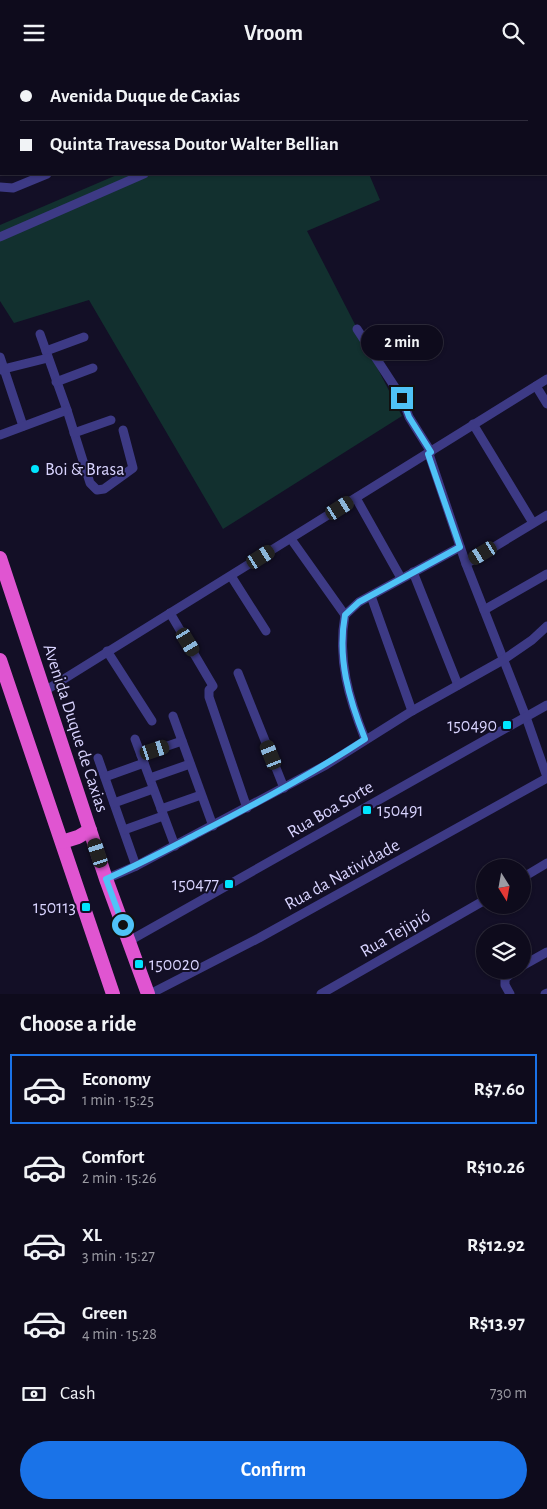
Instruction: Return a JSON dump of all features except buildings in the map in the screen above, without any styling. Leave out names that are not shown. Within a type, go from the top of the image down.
[{"type":"highway","name":"Avenida Duque de Caxias","points":[[0,558],[4,576],[106,879],[149,994]]},
{"type":"highway","points":[[0,660],[113,994]]},
{"type":"highway","points":[[62,842],[78,837],[90,830]]},
{"type":"street","points":[[0,187],[14,187],[44,175]]},
{"type":"street","points":[[0,237],[142,175]]},
{"type":"street","points":[[357,329],[402,398],[409,417],[430,453],[466,564],[526,717],[547,778]]},
{"type":"street","points":[[40,334],[90,483],[100,490],[133,468],[123,429]]},
{"type":"street","points":[[2,370],[47,355],[84,337]]},
{"type":"street","points":[[0,357],[2,370],[23,426]]},
{"type":"street","points":[[56,382],[93,368]]},
{"type":"street","points":[[43,691],[547,379]]},
{"type":"street","points":[[536,386],[547,404]]},
{"type":"street","points":[[0,435],[67,410]]},
{"type":"street","points":[[74,433],[111,420]]},
{"type":"street","points":[[473,425],[534,523]]},
{"type":"street","points":[[356,498],[401,578]]},
{"type":"street","points":[[466,564],[547,515]]},
{"type":"street","points":[[291,539],[345,615],[342,646],[346,681],[351,704],[365,739]]},
{"type":"street","points":[[345,615],[359,602],[460,547]]},
{"type":"street","points":[[413,572],[458,685]]},
{"type":"street","points":[[484,610],[547,574]]},
{"type":"street","points":[[231,576],[266,631]]},
{"type":"street","points":[[371,597],[412,711]]},
{"type":"street","points":[[170,613],[211,689],[247,808]]},
{"type":"street","points":[[106,879],[136,866],[284,788],[412,711],[503,660],[532,640],[547,626]]},
{"type":"street","points":[[107,651],[152,721]]},
{"type":"street","points":[[238,673],[284,788]]},
{"type":"street","name":"Rua Boa Sorte","points":[[129,941],[547,705]]},
{"type":"street","points":[[173,716],[213,826]]},
{"type":"street","points":[[135,739],[174,846]]},
{"type":"street","points":[[105,777],[182,741]]},
{"type":"street","points":[[98,758],[136,866]]},
{"type":"street","points":[[150,778],[190,764]]},
{"type":"street","name":"Rua da Natividade","points":[[149,994],[284,924],[547,778]]},
{"type":"street","points":[[114,803],[154,789]]},
{"type":"street","points":[[124,830],[201,795]]},
{"type":"street","points":[[531,873],[547,863]]},
{"type":"street","name":"Rua Tejipió","points":[[321,994],[476,905]]},
{"type":"street","points":[[531,961],[547,952]]},
{"type":"street","points":[[504,979],[510,994]]},
{"type":"green space","points":[[117,175],[369,175],[380,200],[307,231],[402,416],[223,529],[89,300],[14,323],[0,301],[0,225]]},
{"type":"place","name":"Boi & Brasa","points":[[35,469]]},
{"type":"place","name":"150490","points":[[507,725]]},
{"type":"place","name":"150491","points":[[367,810]]},
{"type":"place","name":"150477","points":[[229,884]]},
{"type":"place","name":"150113","points":[[86,907]]},
{"type":"place","name":"150020","points":[[139,964]]},
{"type":"route","points":[[123,925],[106,879],[136,866],[231,817],[326,765],[365,739],[351,704],[343,663],[342,646],[345,615],[359,602],[460,547],[428,454],[431,452],[409,417],[402,398]]}]
